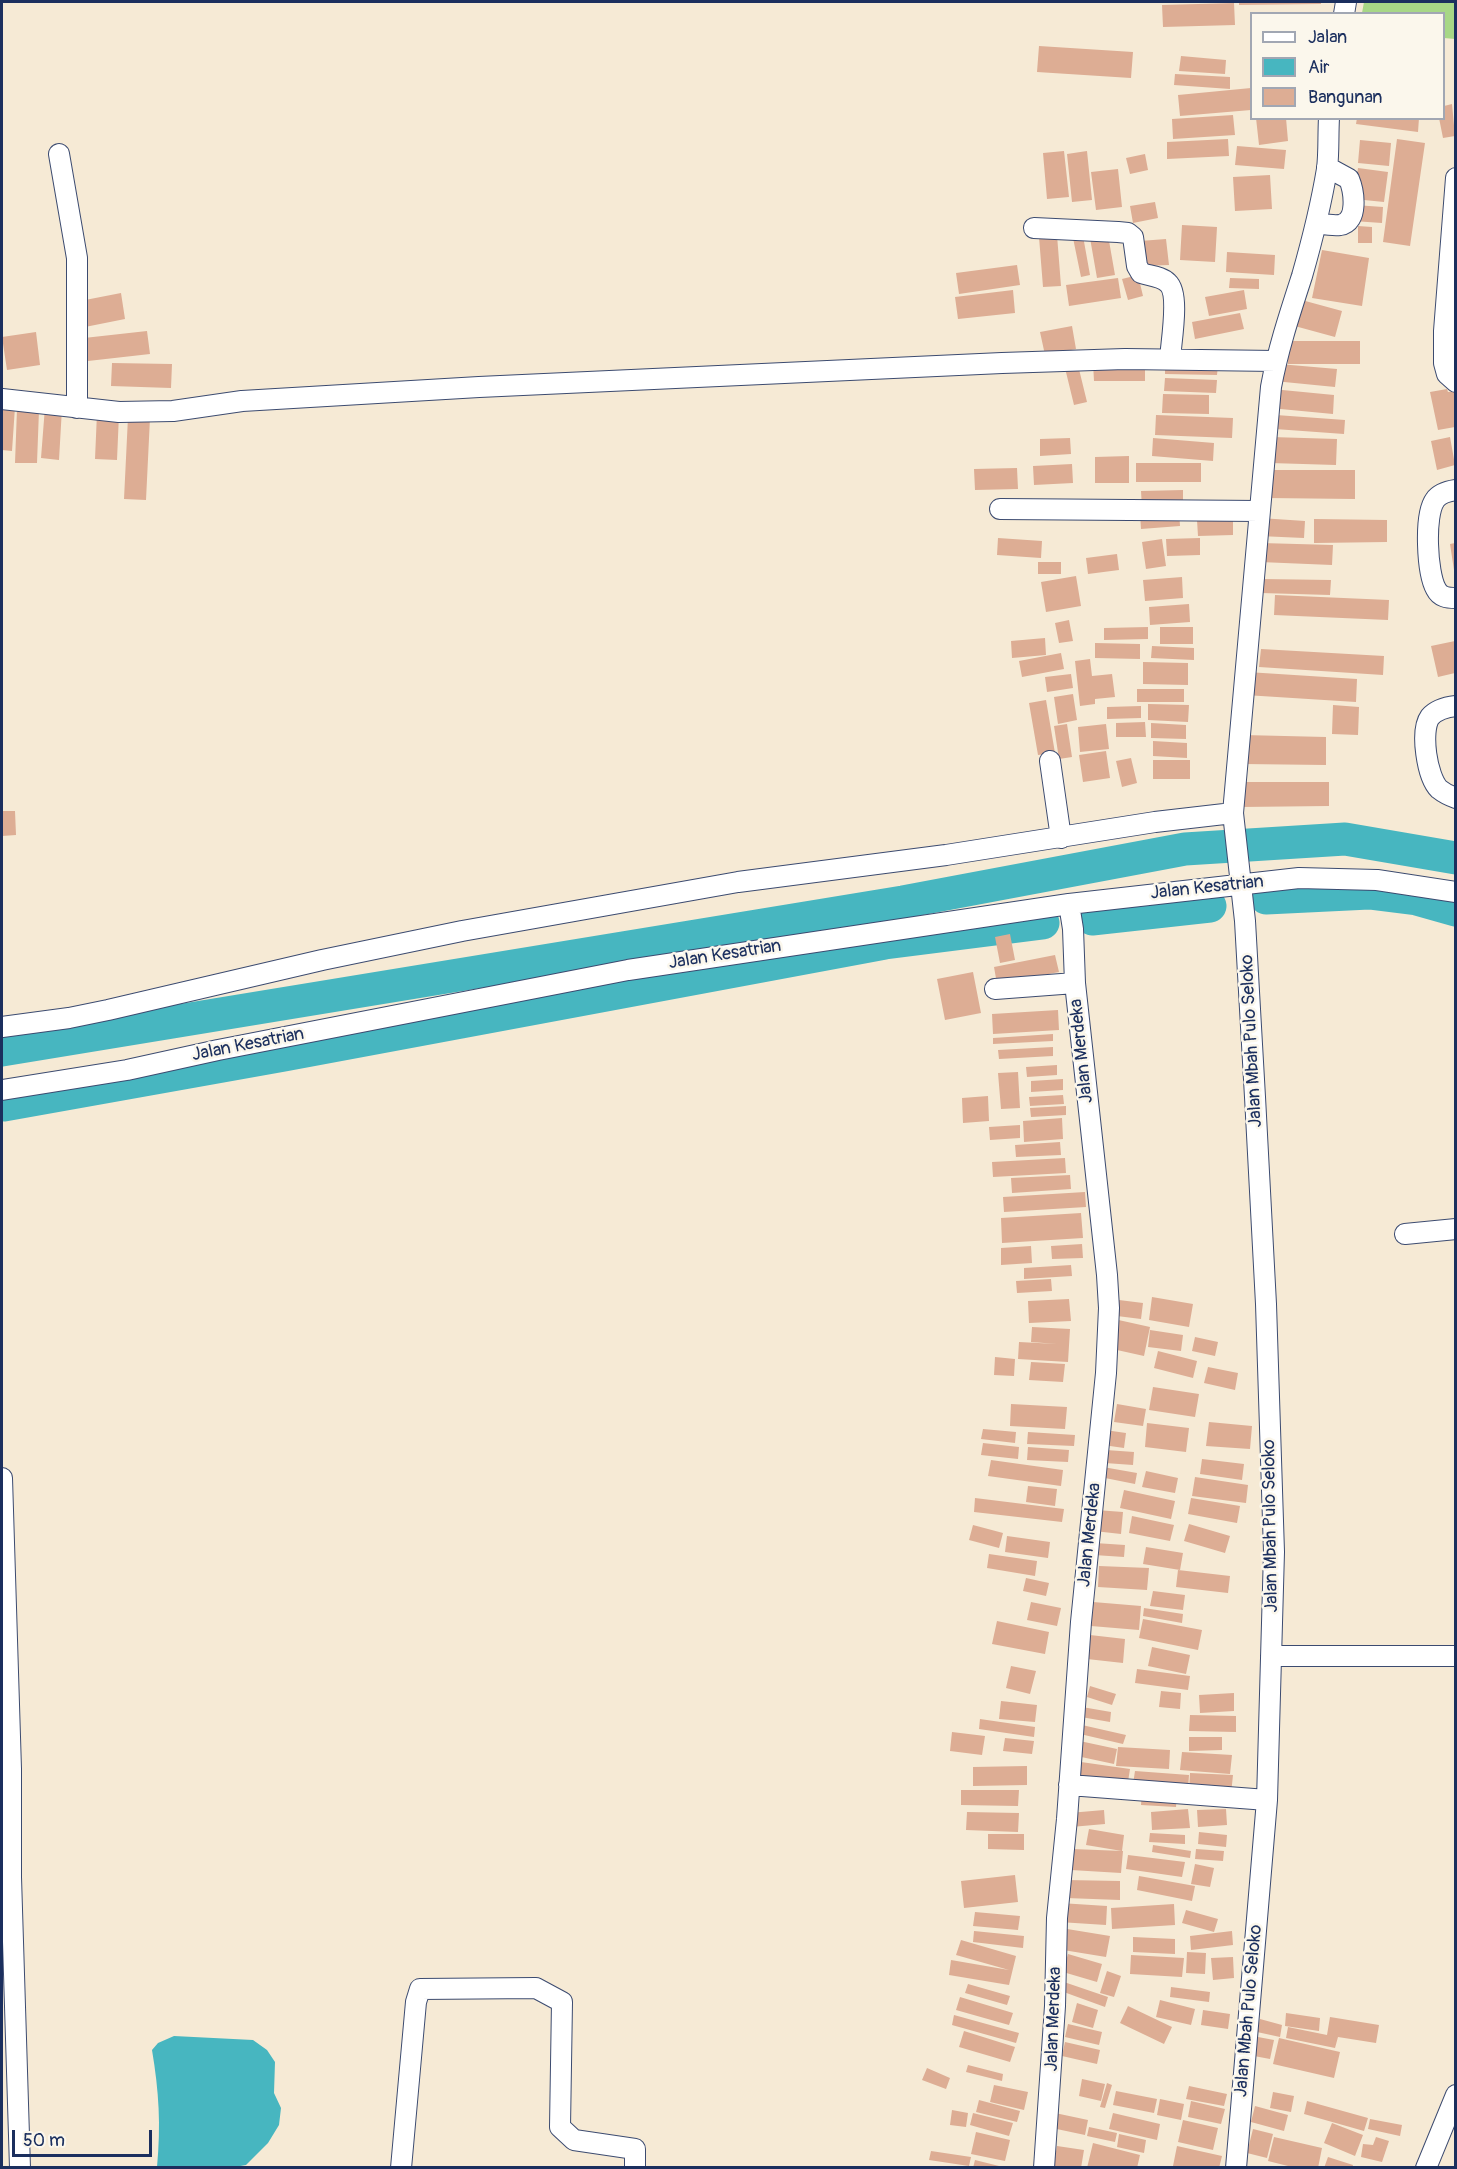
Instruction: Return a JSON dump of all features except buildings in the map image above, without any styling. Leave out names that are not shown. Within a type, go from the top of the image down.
[{"type":"street","name":"Jalan Mbah Pulo Seloko","points":[[1236,2168],[1267,1800],[1274,1552],[1266,1304],[1245,921],[1234,821],[1269,406],[1276,361],[1316,223],[1327,167],[1329,120]]},
{"type":"street","points":[[59,154],[77,258],[77,408]]},
{"type":"street","points":[[1316,223],[1341,225],[1347,222],[1353,208],[1353,192],[1349,179],[1327,167]]},
{"type":"street","points":[[1455,178],[1452,276],[1444,363],[1447,374],[1455,382]]},
{"type":"street","points":[[1034,228],[1118,232],[1128,233],[1133,237],[1137,266],[1141,273],[1167,281],[1172,288],[1175,298],[1170,359]]},
{"type":"street","points":[[2,399],[119,412],[173,411],[242,401],[479,387],[990,364],[1170,359],[1276,361]]},
{"type":"street","points":[[1455,490],[1435,499],[1430,513],[1428,543],[1432,579],[1436,590],[1443,597],[1455,598]]},
{"type":"street","points":[[1000,509],[1260,511]]},
{"type":"street","points":[[1455,706],[1444,708],[1430,717],[1426,730],[1426,751],[1431,776],[1438,788],[1455,798]]},
{"type":"street","points":[[1050,761],[1059,827]]},
{"type":"street","points":[[2,1027],[108,1010],[279,969],[462,931],[1059,827],[1234,821]]},
{"type":"street","name":"Jalan Kesatrian","points":[[2,1090],[127,1070],[218,1050],[628,970],[1071,916],[1241,883],[1338,877],[1377,880],[1455,892]]},
{"type":"street","name":"Jalan Merdeka","points":[[1044,2168],[1055,2006],[1057,1917],[1081,1622],[1106,1373],[1109,1308],[1075,982],[1071,916]]},
{"type":"street","points":[[995,988],[1075,982]]},
{"type":"street","points":[[1405,1234],[1455,1229]]},
{"type":"street","points":[[2,1478],[10,2082],[20,2168]]},
{"type":"street","points":[[1271,1656],[1455,1656]]},
{"type":"street","points":[[1069,1785],[1267,1800]]},
{"type":"street","points":[[401,2168],[416,2002],[420,1989],[536,1988],[562,2002],[560,2127],[573,2140],[635,2149],[635,2168]]},
{"type":"street","points":[[1426,2168],[1455,2095]]},
{"type":"green space","points":[[1364,2],[1455,2],[1455,39],[1445,38],[1445,12],[1362,12]]},
{"type":"water","points":[[174,2036],[253,2040],[267,2050],[275,2062],[274,2093],[281,2108],[279,2125],[268,2143],[246,2165],[229,2168],[157,2167],[159,2108],[152,2050],[158,2043]]},
{"type":"waterway","points":[[2,1050],[903,902],[1185,849],[1345,839],[1456,858]]},
{"type":"waterway","points":[[1266,898],[1369,893],[1417,899],[1456,910]]},
{"type":"waterway","points":[[1092,919],[1210,906]]},
{"type":"waterway","points":[[4,1105],[885,943],[1043,923]]}]
